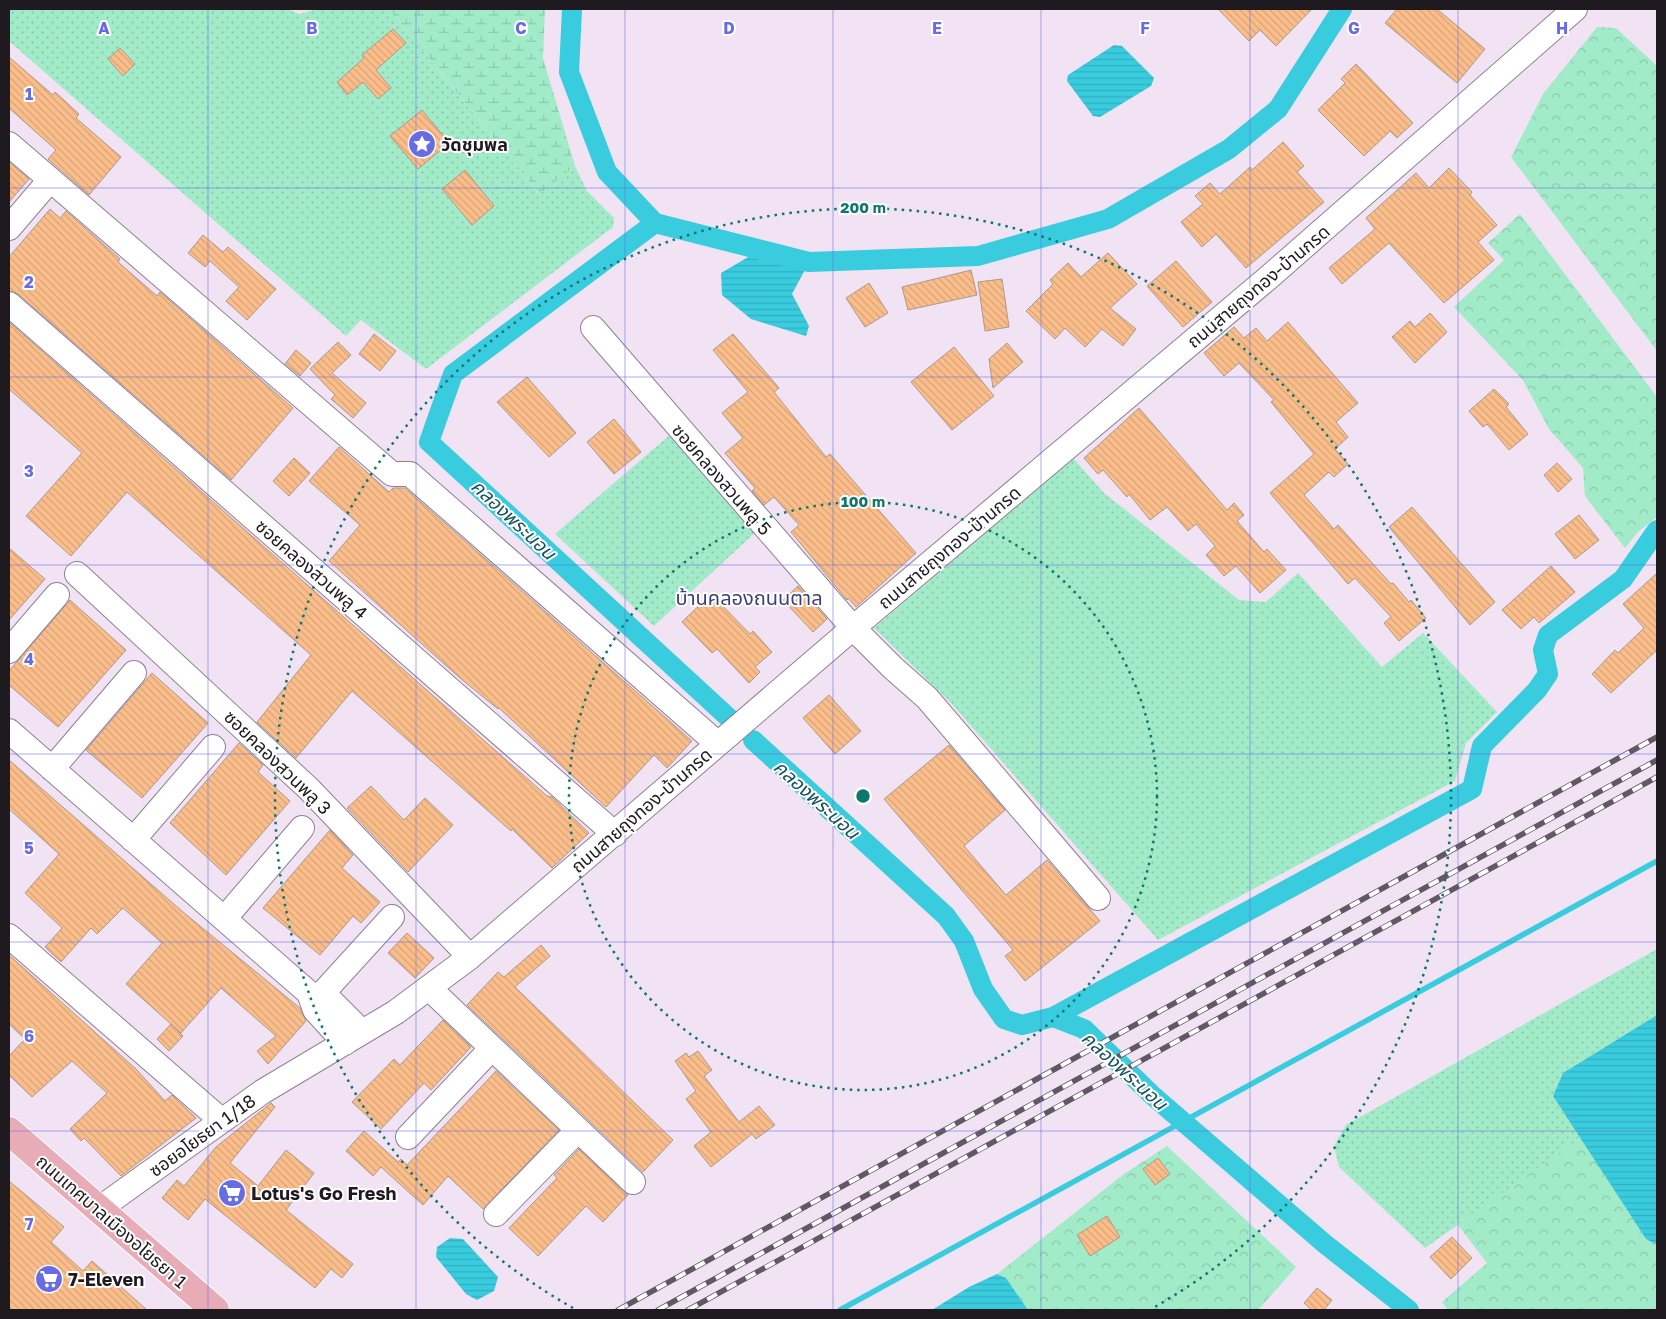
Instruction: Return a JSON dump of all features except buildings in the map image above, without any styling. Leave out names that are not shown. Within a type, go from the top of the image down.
[{"type":"main road","name":"ถนนเทศบาลเมืองอโยธยา 1","points":[[9,1131],[215,1310]]},
{"type":"street","name":"ถนนสายถุงทอง-บ้านกรด","points":[[307,1064],[354,1038],[430,989],[470,958],[853,628],[1268,278],[1575,9]]},
{"type":"street","points":[[9,144],[392,474],[410,474],[718,744]]},
{"type":"street","points":[[9,228],[50,180]]},
{"type":"street","name":"ซอยคลองสวนพลู 4","points":[[9,304],[615,834]]},
{"type":"street","name":"ซอยคลองสวนพลู 5","points":[[593,328],[853,628],[893,668],[927,698],[1098,898]]},
{"type":"street","name":"ซอยคลองสวนพลู 3","points":[[77,574],[309,789],[470,958]]},
{"type":"street","points":[[9,651],[56,595]]},
{"type":"street","points":[[52,769],[134,673]]},
{"type":"street","points":[[9,731],[319,1000],[354,1038]]},
{"type":"street","points":[[133,840],[213,747]]},
{"type":"street","points":[[224,919],[302,828]]},
{"type":"street","points":[[319,1000],[392,917]]},
{"type":"street","points":[[9,936],[221,1120]]},
{"type":"street","points":[[430,989],[633,1182]]},
{"type":"street","points":[[408,1137],[492,1048]]},
{"type":"street","name":"ซอยอโยธยา 1/18","points":[[99,1210],[221,1120],[307,1064]]},
{"type":"street","points":[[496,1214],[578,1130]]},
{"type":"green space","points":[[9,9],[288,9],[299,14],[317,9],[389,9],[538,193],[575,166],[587,191],[614,218],[613,227],[426,369],[361,320],[346,336],[9,41]]},
{"type":"green space","points":[[389,9],[545,9],[543,58],[575,166],[539,194]]},
{"type":"green space","points":[[1597,27],[1616,28],[1657,66],[1657,351],[1511,157],[1543,94]]},
{"type":"green space","points":[[1520,214],[1657,397],[1657,517],[1638,532],[1625,548],[1585,496],[1583,468],[1549,429],[1523,380],[1454,307],[1504,260],[1488,243]]},
{"type":"green space","points":[[672,433],[758,530],[654,626],[555,534]]},
{"type":"green space","points":[[1073,458],[1104,493],[1239,600],[1266,602],[1298,573],[1382,667],[1423,633],[1497,712],[1466,743],[1455,781],[1158,940],[951,703],[874,628]]},
{"type":"green space","points":[[1657,949],[1657,1015],[1563,1073],[1553,1096],[1581,1138],[1425,1248],[1339,1167],[1334,1146],[1346,1125]]},
{"type":"green space","points":[[1581,1138],[1646,1239],[1657,1245],[1657,1310],[1448,1310],[1442,1302],[1487,1263],[1457,1224]]},
{"type":"green space","points":[[1167,1146],[1296,1267],[1258,1310],[1028,1310],[1006,1278],[997,1274],[1124,1174]]},
{"type":"water","points":[[1114,45],[1122,46],[1154,78],[1151,86],[1100,117],[1093,116],[1067,81],[1068,75]]},
{"type":"water","points":[[772,243],[802,254],[807,266],[792,294],[809,326],[806,336],[751,319],[722,295],[721,273]]},
{"type":"water","points":[[1657,1015],[1657,1245],[1646,1239],[1553,1096],[1563,1073]]},
{"type":"water","points":[[450,1238],[463,1239],[498,1277],[494,1291],[477,1300],[466,1294],[436,1257],[437,1247]]},
{"type":"water","points":[[997,1274],[1006,1278],[1028,1310],[932,1310],[969,1287]]},
{"type":"waterway","points":[[572,9],[569,72],[607,172],[655,223],[809,262],[978,256],[1108,219],[1229,149],[1278,109],[1342,9]]},
{"type":"waterway","name":"คลองพระนอน","points":[[655,223],[453,374],[429,442],[730,719]]},
{"type":"waterway","points":[[1053,1017],[1472,789],[1482,746],[1537,690],[1548,674],[1543,650],[1548,635],[1623,579],[1657,530]]},
{"type":"waterway","name":"คลองพระนอน","points":[[753,740],[946,916],[964,941],[983,989],[1004,1019],[1022,1025],[1053,1017],[1084,1029],[1152,1095],[1325,1244],[1409,1310]]},
{"type":"waterway","points":[[840,1310],[1657,861]]},
{"type":"railway","points":[[618,1310],[1657,737]]},
{"type":"railway","points":[[658,1310],[1657,760]]},
{"type":"railway","points":[[688,1310],[1657,777]]},
{"type":"place","name":"วัดชุมพล","points":[[422,144]]},
{"type":"place","name":"Lotus's Go Fresh","points":[[232,1193]]},
{"type":"place","name":"7-Eleven","points":[[49,1279]]},
{"type":"district","name":"บ้านคลองถนนตาล","points":[[749,597]]}]
